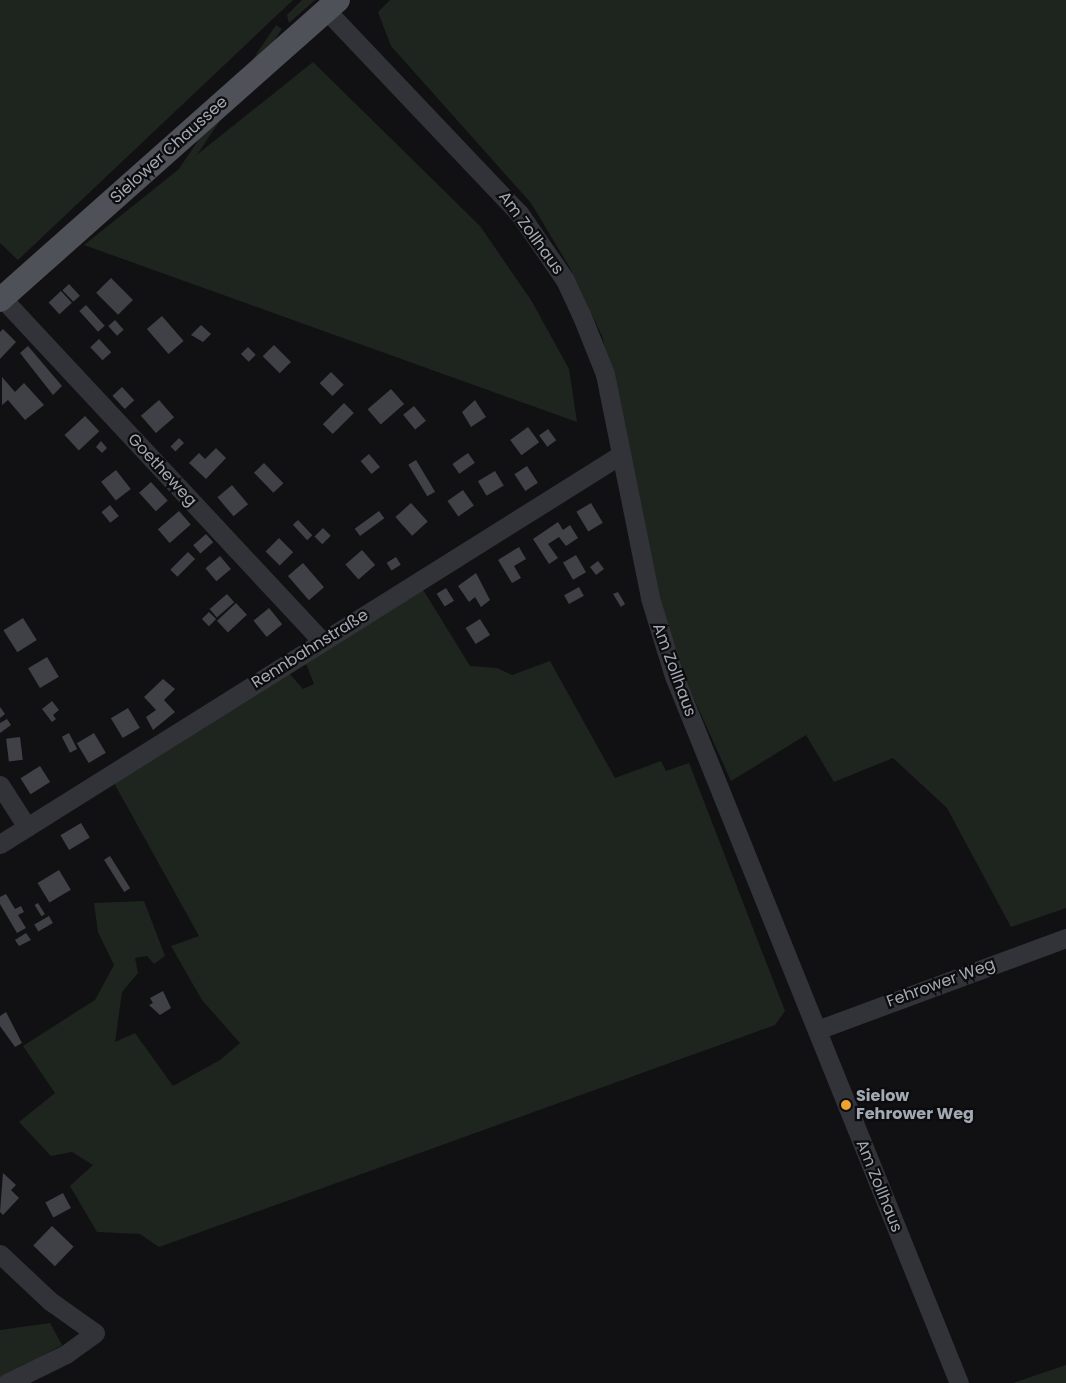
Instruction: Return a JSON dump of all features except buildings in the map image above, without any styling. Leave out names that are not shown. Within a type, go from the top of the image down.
[{"type":"main road","name":"Sielower Chaussee","points":[[1,299],[332,5]]},
{"type":"street","name":"Am Zollhaus","points":[[332,5],[490,179],[544,246],[581,314],[605,374],[650,598],[674,676],[959,1383]]},
{"type":"street","name":"Goetheweg","points":[[1,299],[322,641]]},
{"type":"street","name":"Rennbahnstraße","points":[[0,844],[620,455]]},
{"type":"street","points":[[0,785],[27,827]]},
{"type":"street","name":"Fehrower Weg","points":[[817,1030],[1066,938]]},
{"type":"street","points":[[0,1254],[50,1301],[95,1333],[66,1354],[7,1383]]},
{"type":"shaded area","points":[[0,0],[293,0],[18,260],[0,243]]},
{"type":"shaded area","points":[[302,0],[315,0],[289,23],[287,15]]},
{"type":"shaded area","points":[[390,0],[1066,0],[1066,908],[1011,927],[947,808],[893,758],[834,782],[806,735],[731,781],[677,661],[649,559],[630,457],[602,336],[570,268],[531,203],[391,46],[378,12]]},
{"type":"shaded area","points":[[276,25],[282,29],[171,194],[165,190]]},
{"type":"shaded area","points":[[313,62],[480,226],[531,300],[569,369],[577,422],[84,245]]},
{"type":"shaded area","points":[[422,588],[470,666],[497,668],[512,675],[550,661],[615,778],[661,761],[666,771],[689,763],[785,1011],[775,1025],[159,1247],[140,1234],[97,1232],[70,1186],[93,1165],[72,1152],[51,1156],[19,1122],[55,1093],[23,1046],[95,1000],[114,965],[98,932],[94,903],[144,901],[165,956],[154,964],[147,956],[135,958],[138,973],[122,992],[115,1042],[135,1033],[173,1086],[220,1060],[240,1043],[202,1000],[171,946],[199,936],[114,783],[288,672],[303,689],[314,684],[305,661]]},
{"type":"shaded area","points":[[50,1323],[62,1345],[0,1380],[0,1330]]},
{"type":"shaded area","points":[[1066,1365],[1066,1383],[1013,1383]]},
{"type":"place","name":"Sielow Fehrower Weg","points":[[846,1105]]}]
